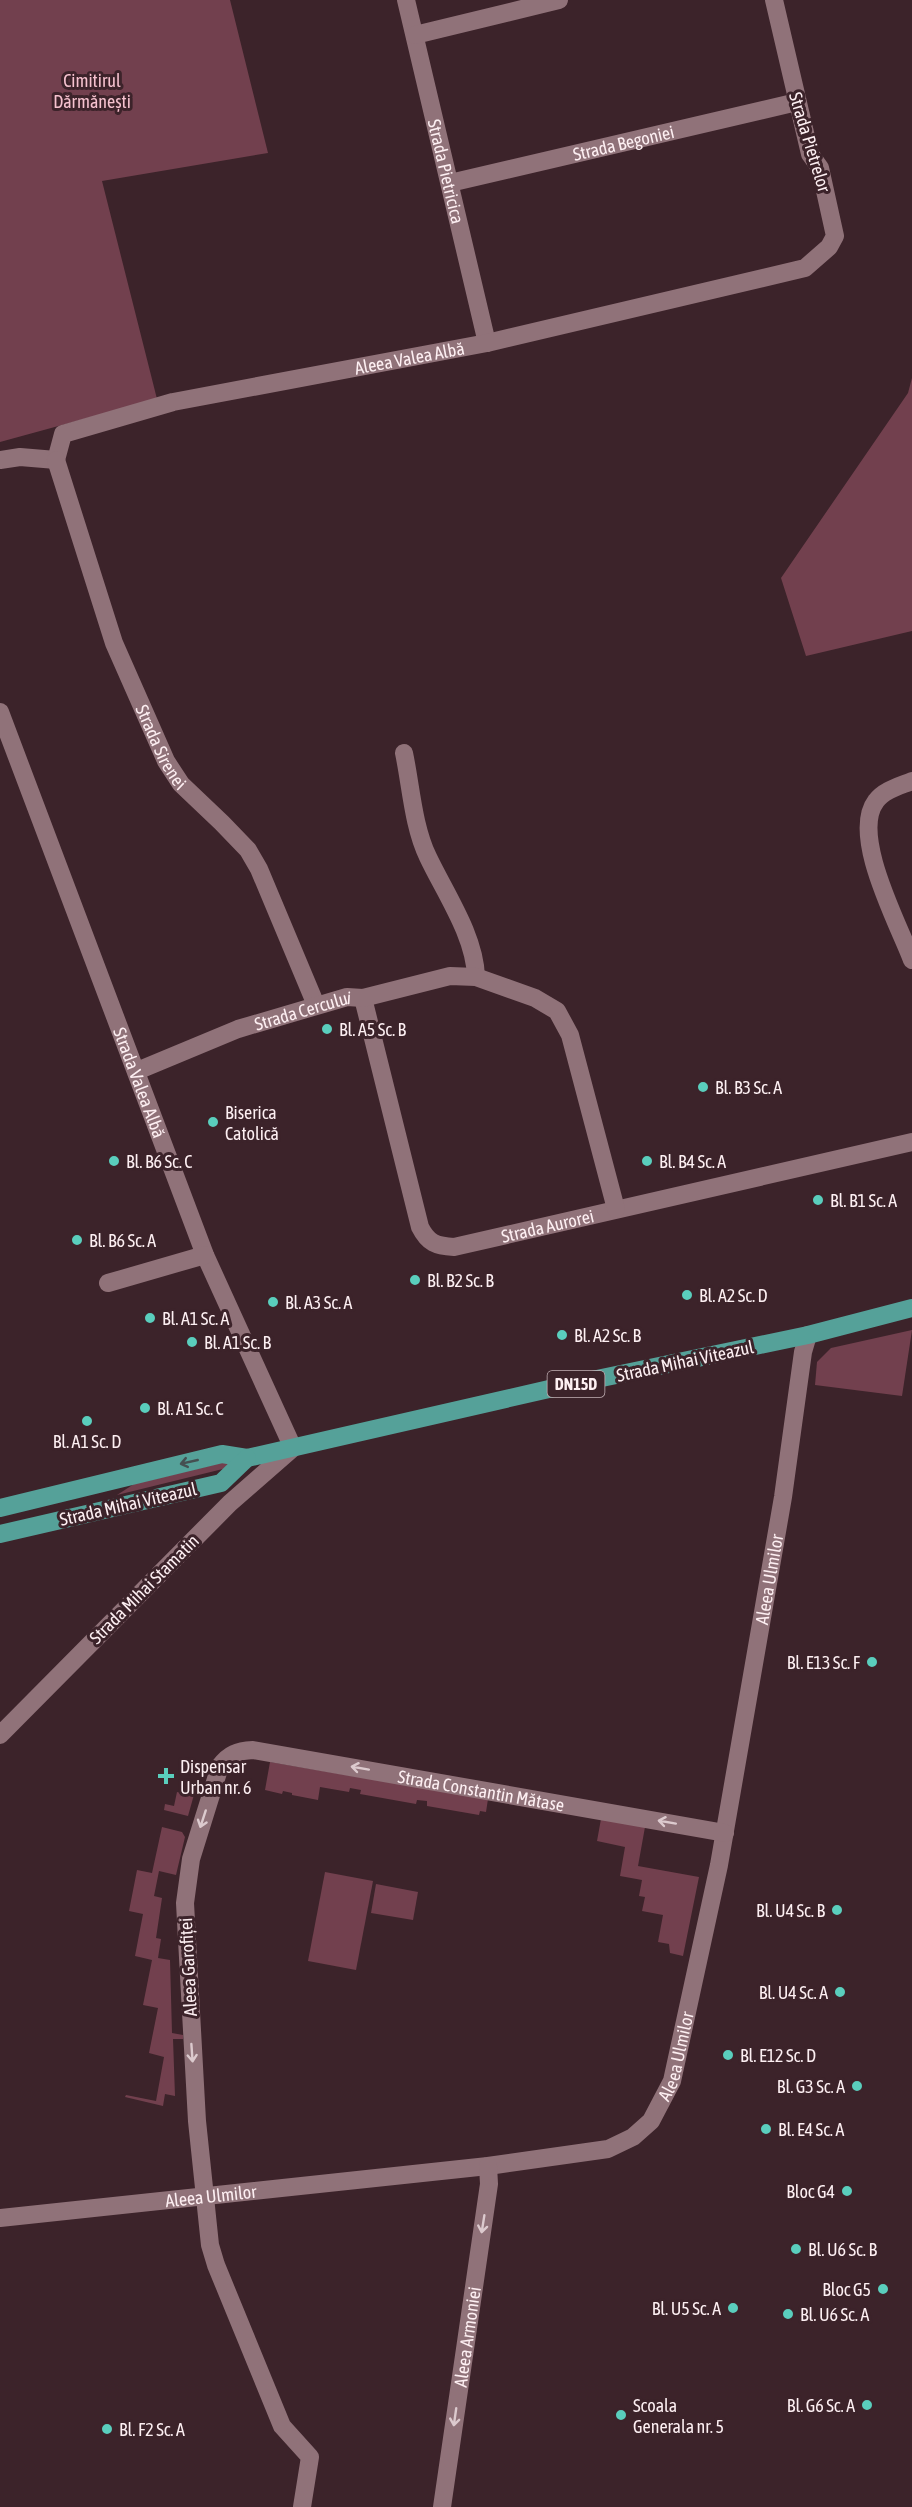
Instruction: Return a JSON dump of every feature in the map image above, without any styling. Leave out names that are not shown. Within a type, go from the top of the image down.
[{"type":"main road","name":"Strada Mihai Viteazul","points":[[0,1508],[222,1454],[247,1458],[549,1389],[808,1335],[912,1308]]},
{"type":"main road","name":"Strada Mihai Viteazul","points":[[0,1534],[221,1483],[247,1458]]},
{"type":"street","name":"Strada Pietricica","points":[[406,0],[487,343]]},
{"type":"street","points":[[415,35],[559,0]]},
{"type":"street","name":"Strada Pietrelor","points":[[774,0],[810,154],[820,168],[835,236],[830,247]]},
{"type":"street","name":"Strada Begoniei","points":[[450,183],[796,102]]},
{"type":"street","name":"Aleea Valea Albă","points":[[56,460],[63,434],[173,402],[487,343],[805,268],[830,247]]},
{"type":"street","points":[[0,460],[20,457],[56,460]]},
{"type":"street","name":"Strada Sirenei","points":[[56,460],[114,643],[166,761],[181,784],[248,850],[259,869],[316,1005]]},
{"type":"street","name":"Strada Valea Albă","points":[[0,712],[205,1255],[293,1448]]},
{"type":"street","points":[[404,753],[420,835],[427,856],[441,881],[473,952],[476,977]]},
{"type":"street","points":[[912,782],[891,789],[875,802],[869,824],[872,858],[883,894],[912,960]]},
{"type":"street","name":"Strada Cercului","points":[[136,1071],[238,1029],[316,1005],[347,997],[363,998],[450,976],[476,977],[535,998],[557,1011],[564,1022],[570,1035],[616,1209]]},
{"type":"street","name":"Strada Aurorei","points":[[363,998],[420,1227],[426,1239],[438,1246],[454,1247],[912,1142]]},
{"type":"street","points":[[108,1282],[205,1255]]},
{"type":"street","name":"Aleea Ulmilor","points":[[0,2218],[488,2166],[608,2149],[633,2137],[651,2121],[672,2081],[725,1833],[783,1497],[803,1352],[808,1335]]},
{"type":"street","name":"Strada Mihai Stamatin","points":[[0,1735],[230,1503],[293,1448]]},
{"type":"street","points":[[221,1483],[230,1503]]},
{"type":"street","name":"Strada Constantin Mătase","points":[[238,1751],[253,1750],[725,1833]]},
{"type":"street","name":"Aleea Garofiței","points":[[238,1751],[228,1756],[220,1767],[191,1859],[185,1903],[196,2121],[210,2246],[216,2265],[282,2426],[310,2457],[302,2507]]},
{"type":"street","name":"Aleea Armoniei","points":[[442,2507],[489,2184],[488,2166]]},
{"type":"green space","name":"Cimitirul Dărmănești","points":[[0,0],[230,0],[268,153],[102,181],[157,399],[0,442]]},
{"type":"green space","points":[[912,378],[912,631],[806,656],[781,578],[908,393]]},
{"type":"green space","points":[[912,1330],[902,1396],[815,1385],[817,1362],[831,1348]]},
{"type":"green space","points":[[229,1461],[231,1467],[117,1495],[134,1484]]},
{"type":"green space","points":[[270,1762],[488,1799],[486,1812],[480,1811],[479,1815],[427,1806],[427,1801],[417,1800],[416,1804],[360,1794],[361,1790],[350,1788],[349,1792],[320,1787],[318,1800],[283,1791],[282,1794],[265,1790]]},
{"type":"green space","points":[[183,1781],[197,1784],[188,1816],[164,1810],[165,1804],[174,1806],[177,1792],[186,1794],[188,1785],[182,1784]]},
{"type":"green space","points":[[601,1819],[645,1827],[638,1866],[699,1877],[683,1956],[670,1953],[669,1944],[658,1942],[663,1915],[642,1911],[645,1897],[639,1896],[642,1880],[620,1876],[625,1847],[597,1841]]},
{"type":"green space","points":[[162,1827],[182,1832],[185,1837],[176,1875],[159,1871],[154,1896],[162,1898],[156,1938],[161,1939],[158,1958],[170,1960],[172,2033],[183,2035],[183,2039],[173,2039],[175,2096],[165,2094],[163,2106],[125,2097],[126,2095],[156,2101],[164,2057],[149,2053],[158,2008],[143,2005],[152,1960],[135,1956],[143,1914],[129,1911],[137,1870],[152,1873]]},
{"type":"green space","points":[[325,1872],[373,1881],[356,1970],[308,1961]]},
{"type":"green space","points":[[376,1884],[418,1892],[413,1920],[371,1913]]},
{"type":"place","name":"Bl. A5 Sc. B","points":[[327,1029]]},
{"type":"place","name":"Bl. B3 Sc. A","points":[[703,1087]]},
{"type":"place","name":"Biserica Catolică","points":[[213,1122]]},
{"type":"place","name":"Bl. B6 Sc. C","points":[[114,1161]]},
{"type":"place","name":"Bl. B4 Sc. A","points":[[647,1161]]},
{"type":"place","name":"Bl. B1 Sc. A","points":[[818,1200]]},
{"type":"place","name":"Bl. B6 Sc. A","points":[[77,1240]]},
{"type":"place","name":"Bl. B2 Sc. B","points":[[415,1280]]},
{"type":"place","name":"Bl. A2 Sc. D","points":[[687,1295]]},
{"type":"place","name":"Bl. A3 Sc. A","points":[[273,1302]]},
{"type":"place","name":"Bl. A1 Sc. A","points":[[150,1318]]},
{"type":"place","name":"Bl. A2 Sc. B","points":[[562,1335]]},
{"type":"place","name":"Bl. A1 Sc. B","points":[[192,1342]]},
{"type":"place","name":"Bl. A1 Sc. C","points":[[145,1408]]},
{"type":"place","name":"Bl. A1 Sc. D","points":[[87,1421]]},
{"type":"place","name":"Bl. E13 Sc. F","points":[[872,1662]]},
{"type":"place","name":"Dispensar Urban nr. 6","points":[[166,1776]]},
{"type":"place","name":"Bl. U4 Sc. B","points":[[837,1910]]},
{"type":"place","name":"Bl. U4 Sc. A","points":[[840,1992]]},
{"type":"place","name":"Bl. E12 Sc. D","points":[[728,2055]]},
{"type":"place","name":"Bl. G3 Sc. A","points":[[857,2086]]},
{"type":"place","name":"Bl. E4 Sc. A","points":[[766,2129]]},
{"type":"place","name":"Bloc G4","points":[[847,2191]]},
{"type":"place","name":"Bl. U6 Sc. B","points":[[796,2249]]},
{"type":"place","name":"Bloc G5","points":[[883,2289]]},
{"type":"place","name":"Bl. U5 Sc. A","points":[[733,2308]]},
{"type":"place","name":"Bl. U6 Sc. A","points":[[788,2314]]},
{"type":"place","name":"Bl. G6 Sc. A","points":[[867,2405]]},
{"type":"place","name":"Scoala Generala nr. 5","points":[[621,2415]]},
{"type":"place","name":"Bl. F2 Sc. A","points":[[107,2429]]}]
